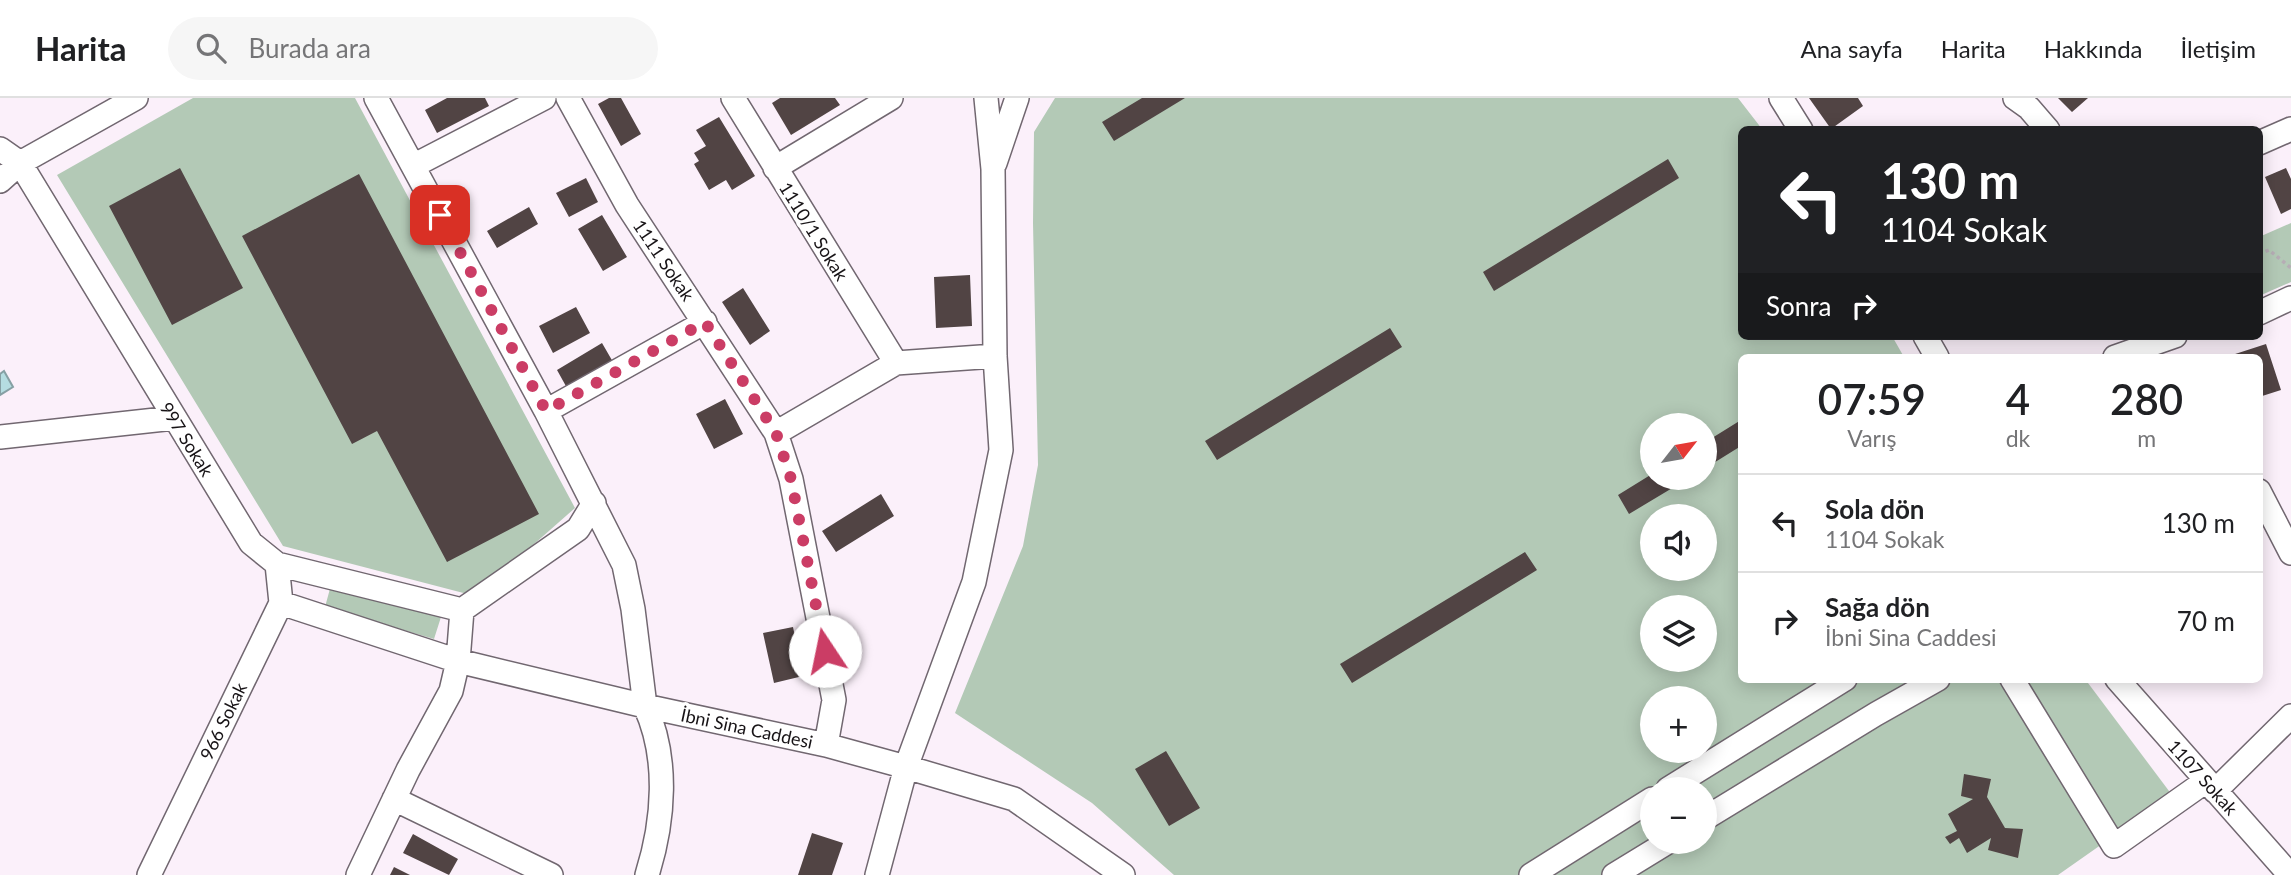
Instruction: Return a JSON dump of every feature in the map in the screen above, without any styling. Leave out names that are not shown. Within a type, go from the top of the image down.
[{"type":"street","points":[[0,181],[20,163],[136,98]]},
{"type":"street","points":[[376,98],[546,411],[624,565],[634,609],[645,706],[656,731],[662,807],[648,875]]},
{"type":"street","points":[[413,166],[544,98]]},
{"type":"street","name":"1111 Sokak","points":[[568,98],[627,205],[776,433],[791,479],[834,700],[826,745]]},
{"type":"street","name":"1110/1 Sokak","points":[[733,98],[896,363]]},
{"type":"street","points":[[775,168],[891,98]]},
{"type":"street","points":[[877,875],[906,767],[974,582],[1001,450],[995,356],[993,169],[986,98]]},
{"type":"street","points":[[993,169],[1017,98]]},
{"type":"street","points":[[1781,98],[1798,126]]},
{"type":"street","points":[[2020,99],[2044,126]]},
{"type":"street","points":[[2263,142],[2291,129]]},
{"type":"street","name":"997 Sokak","points":[[0,149],[20,163],[251,543],[277,564],[462,610]]},
{"type":"street","points":[[2263,311],[2291,298]]},
{"type":"street","points":[[546,411],[705,322]]},
{"type":"street","points":[[2126,354],[2170,342]]},
{"type":"street","points":[[776,433],[896,363],[995,356]]},
{"type":"street","points":[[0,437],[174,418]]},
{"type":"street","points":[[2263,499],[2291,552]]},
{"type":"street","points":[[358,875],[394,799],[451,691],[458,661],[462,610],[578,529],[594,503]]},
{"type":"street","points":[[277,564],[281,603],[458,661],[645,706]]},
{"type":"street","name":"966 Sokak","points":[[149,875],[281,603]]},
{"type":"street","points":[[1687,777],[1839,683]]},
{"type":"street","points":[[1717,811],[1931,683]]},
{"type":"street","points":[[2014,683],[2114,846],[2210,786],[2291,716]]},
{"type":"street","name":"1107 Sokak","points":[[2120,683],[2290,875]]},
{"type":"street","name":"İbni Sina Caddesi","points":[[645,706],[826,745],[1014,799],[1123,875]]},
{"type":"street","points":[[394,799],[551,875]]},
{"type":"street","points":[[1531,875],[1640,807]]},
{"type":"street","points":[[1614,875],[1648,854]]},
{"type":"path","points":[[2263,252],[2269,250],[2291,268]]},
{"type":"green space","points":[[193,98],[355,98],[575,508],[475,596],[283,546],[57,175]]},
{"type":"green space","points":[[1055,98],[1738,98],[1760,126],[1738,126],[1738,340],[1894,340],[1902,354],[1738,354],[1738,683],[2088,683],[2172,795],[2058,875],[1174,875],[1092,803],[955,713],[1023,546],[1038,465],[1034,132]]},
{"type":"green space","points":[[2291,223],[2291,282],[2263,294],[2263,235]]},
{"type":"green space","points":[[331,585],[441,617],[434,639],[325,607]]},
{"type":"water","points":[[4,371],[13,387],[0,395],[0,374]]},
{"type":"building","points":[[447,98],[485,98],[489,106],[437,133],[425,110]]},
{"type":"building","points":[[609,98],[621,98],[641,134],[621,146],[598,104]]},
{"type":"building","points":[[780,98],[835,98],[840,105],[791,135],[772,103]]},
{"type":"building","points":[[1142,98],[1185,98],[1114,141],[1102,122]]},
{"type":"building","points":[[1809,98],[1858,98],[1863,106],[1835,126],[1829,126]]},
{"type":"building","points":[[2058,98],[2088,98],[2072,112]]},
{"type":"building","points":[[719,117],[755,176],[732,190],[726,180],[709,190],[694,164],[699,161],[694,153],[706,146],[696,130]]},
{"type":"building","points":[[1668,159],[1679,178],[1494,291],[1483,272]]},
{"type":"building","points":[[180,168],[243,288],[172,325],[109,206]]},
{"type":"building","points":[[2286,168],[2291,179],[2291,209],[2281,214],[2265,177]]},
{"type":"building","points":[[359,174],[539,514],[447,562],[377,431],[352,444],[242,236]]},
{"type":"building","points":[[586,178],[598,202],[569,217],[556,193]]},
{"type":"building","points":[[529,207],[538,224],[497,248],[487,231]]},
{"type":"building","points":[[602,215],[627,257],[603,271],[578,229]]},
{"type":"building","points":[[970,275],[972,326],[936,328],[934,277]]},
{"type":"building","points":[[743,288],[770,331],[750,345],[722,302]]},
{"type":"building","points":[[576,307],[590,333],[553,353],[539,326]]},
{"type":"building","points":[[1390,328],[1402,347],[1217,460],[1205,441]]},
{"type":"building","points":[[602,343],[613,362],[567,388],[557,370]]},
{"type":"building","points":[[2266,344],[2281,390],[2263,396],[2263,354],[2235,354]]},
{"type":"building","points":[[725,399],[743,434],[714,449],[696,414]]},
{"type":"building","points":[[1738,422],[1738,448],[1717,461],[1717,435]]},
{"type":"building","points":[[1640,481],[1640,490],[1669,490],[1646,504],[1640,504],[1640,507],[1629,514],[1618,495]]},
{"type":"building","points":[[881,494],[894,516],[836,552],[822,531]]},
{"type":"building","points":[[1525,552],[1537,570],[1352,683],[1340,664]]},
{"type":"building","points":[[793,627],[803,676],[774,683],[763,633]]},
{"type":"building","points":[[1166,751],[1200,808],[1169,826],[1135,769]]},
{"type":"building","points":[[1964,774],[1991,779],[1987,797],[2005,828],[2023,829],[2018,858],[1988,850],[1991,838],[1967,853],[1959,838],[1950,844],[1945,837],[1957,831],[1948,814],[1973,799],[1961,796]]},
{"type":"building","points":[[812,833],[843,843],[832,875],[798,875]]},
{"type":"building","points":[[413,834],[458,859],[449,875],[403,853]]},
{"type":"building","points":[[394,867],[410,875],[390,875]]},
{"type":"route","points":[[440,215],[546,411],[705,322],[776,433],[791,479],[825,651]]}]
